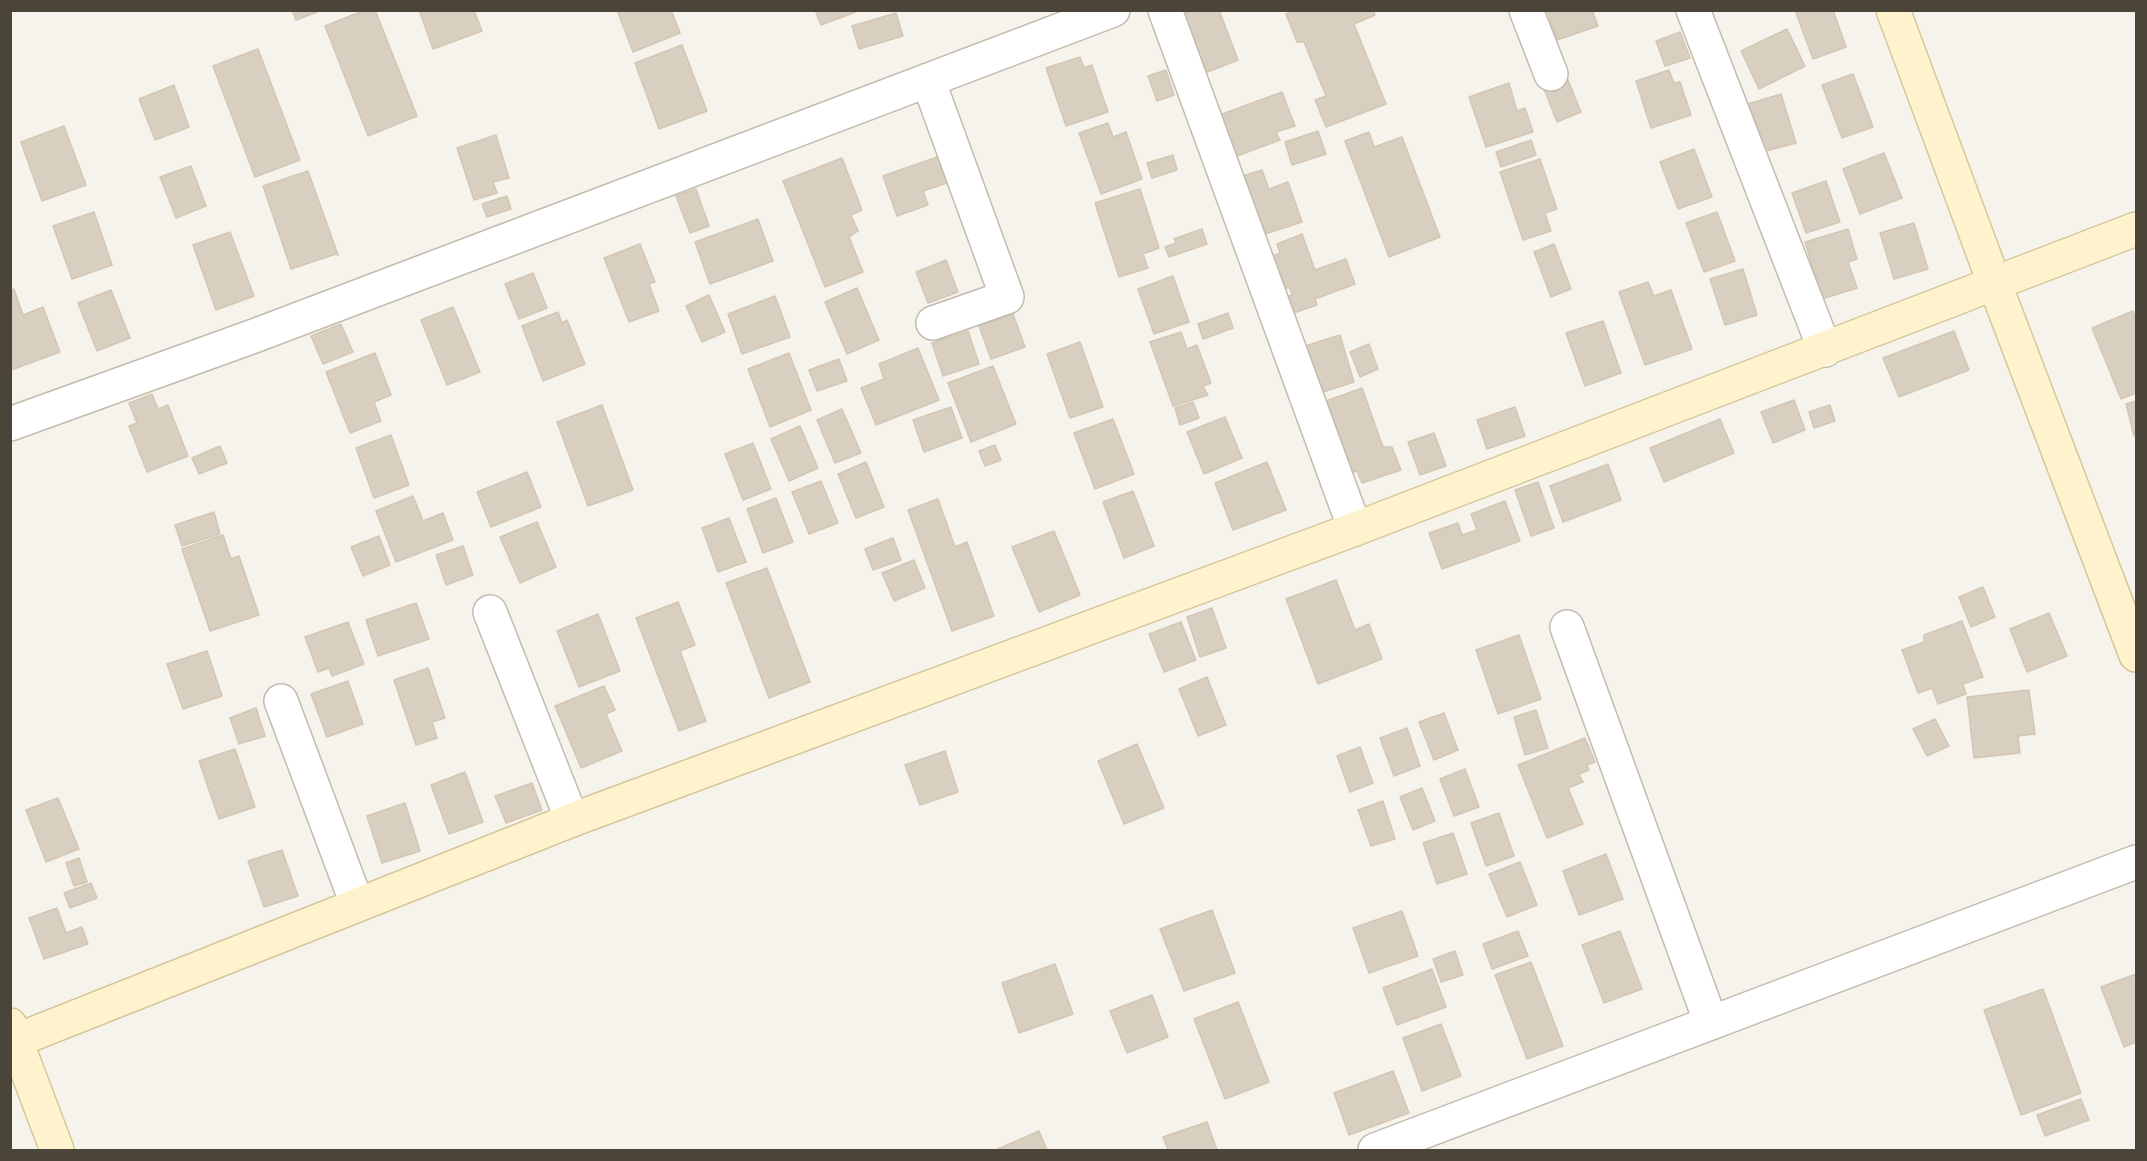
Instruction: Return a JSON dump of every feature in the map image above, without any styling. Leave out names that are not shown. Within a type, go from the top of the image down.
[{"type":"street","points":[[10,424],[276,327],[1113,10]]},
{"type":"street","points":[[1165,10],[1355,529]]},
{"type":"street","points":[[1526,10],[1551,74]]},
{"type":"street","points":[[1693,10],[1825,350]]},
{"type":"street","points":[[1893,10],[2136,655]]},
{"type":"street","points":[[928,80],[1007,297],[933,323]]},
{"type":"street","points":[[57,1150],[12,1036],[572,820],[1355,529],[2136,229]]},
{"type":"street","points":[[490,612],[572,820]]},
{"type":"street","points":[[1567,627],[1712,1023]]},
{"type":"street","points":[[281,701],[357,904]]},
{"type":"street","points":[[1375,1150],[2136,862]]},
{"type":"building","points":[[292,10],[322,10],[296,20]]},
{"type":"building","points":[[365,10],[375,10],[417,116],[368,136],[325,26]]},
{"type":"building","points":[[419,10],[474,10],[482,31],[433,49]]},
{"type":"building","points":[[617,10],[671,10],[680,33],[633,52]]},
{"type":"building","points":[[815,10],[861,10],[821,25]]},
{"type":"building","points":[[1194,10],[1219,10],[1238,60],[1200,75],[1177,16]]},
{"type":"building","points":[[1295,10],[1373,10],[1375,15],[1354,24],[1386,104],[1326,127],[1315,100],[1326,96],[1304,42],[1297,42],[1286,14]]},
{"type":"building","points":[[1547,10],[1592,10],[1598,26],[1557,40]]},
{"type":"building","points":[[1795,10],[1833,10],[1846,47],[1813,59]]},
{"type":"building","points":[[896,13],[903,36],[859,49],[852,26]]},
{"type":"building","points":[[1787,29],[1805,66],[1759,89],[1741,51]]},
{"type":"building","points":[[1680,32],[1690,58],[1665,66],[1656,41]]},
{"type":"building","points":[[682,45],[707,111],[659,129],[635,63]]},
{"type":"building","points":[[258,49],[300,160],[255,177],[213,66]]},
{"type":"building","points":[[1080,57],[1084,68],[1092,65],[1108,112],[1066,126],[1046,68]]},
{"type":"building","points":[[1166,70],[1174,95],[1157,101],[1148,76]]},
{"type":"building","points":[[1669,70],[1674,83],[1680,82],[1691,115],[1651,128],[1636,81]]},
{"type":"building","points":[[1853,74],[1873,127],[1842,138],[1822,85]]},
{"type":"building","points":[[1568,80],[1581,112],[1557,122],[1544,89]]},
{"type":"building","points":[[1509,83],[1517,111],[1525,108],[1533,132],[1486,147],[1469,97]]},
{"type":"building","points":[[174,85],[189,127],[155,140],[139,99]]},
{"type":"building","points":[[1282,92],[1295,126],[1276,132],[1280,140],[1229,159],[1214,117]]},
{"type":"building","points":[[1781,94],[1796,143],[1762,152],[1748,104]]},
{"type":"building","points":[[1108,123],[1113,137],[1126,132],[1142,179],[1101,194],[1079,133]]},
{"type":"building","points":[[64,126],[86,185],[42,201],[21,142]]},
{"type":"building","points":[[1318,131],[1326,154],[1292,165],[1285,142]]},
{"type":"building","points":[[1369,132],[1374,147],[1402,137],[1440,237],[1389,257],[1345,141]]},
{"type":"building","points":[[496,135],[509,178],[493,182],[497,193],[474,200],[457,148]]},
{"type":"building","points":[[1531,140],[1536,155],[1501,167],[1496,152]]},
{"type":"building","points":[[1694,149],[1712,197],[1678,209],[1660,162]]},
{"type":"building","points":[[1884,153],[1902,198],[1860,214],[1843,169]]},
{"type":"building","points":[[1173,155],[1177,170],[1152,178],[1147,163]]},
{"type":"building","points":[[940,156],[950,182],[923,191],[928,205],[897,216],[883,176]]},
{"type":"building","points":[[842,158],[862,210],[851,215],[858,231],[849,237],[863,272],[825,287],[783,181]]},
{"type":"building","points":[[1540,159],[1557,209],[1545,213],[1551,231],[1523,240],[1500,172]]},
{"type":"building","points":[[191,166],[206,206],[176,218],[160,177]]},
{"type":"building","points":[[1262,170],[1269,189],[1288,182],[1302,222],[1259,236],[1239,177]]},
{"type":"building","points":[[308,171],[338,255],[291,269],[263,186]]},
{"type":"building","points":[[1826,181],[1840,222],[1806,233],[1792,193]]},
{"type":"building","points":[[696,189],[709,226],[690,233],[676,196]]},
{"type":"building","points":[[1140,189],[1159,248],[1143,254],[1148,268],[1119,277],[1095,203]]},
{"type":"building","points":[[507,196],[511,209],[487,217],[482,204]]},
{"type":"building","points":[[94,212],[112,265],[72,279],[53,226]]},
{"type":"building","points":[[1717,212],[1735,261],[1704,272],[1686,223]]},
{"type":"building","points":[[758,219],[773,261],[710,284],[695,242]]},
{"type":"building","points":[[1914,223],[1928,269],[1894,279],[1880,233]]},
{"type":"building","points":[[1202,229],[1207,244],[1169,257],[1165,247],[1176,243],[1174,239]]},
{"type":"building","points":[[1848,229],[1857,259],[1848,262],[1857,288],[1822,299],[1805,242]]},
{"type":"building","points":[[230,232],[254,296],[216,310],[193,245]]},
{"type":"building","points":[[1302,234],[1315,270],[1346,259],[1355,284],[1315,299],[1317,305],[1291,314],[1285,297],[1292,295],[1290,288],[1284,288],[1272,256],[1280,253],[1277,244]]},
{"type":"building","points":[[640,244],[655,282],[649,284],[659,311],[629,322],[604,258]]},
{"type":"building","points":[[1554,244],[1571,289],[1551,297],[1534,252]]},
{"type":"building","points":[[946,260],[958,292],[928,303],[916,272]]},
{"type":"building","points":[[1743,269],[1757,315],[1725,325],[1710,279]]},
{"type":"building","points":[[533,273],[547,308],[519,319],[505,284]]},
{"type":"building","points":[[1173,276],[1189,322],[1154,334],[1138,289]]},
{"type":"building","points":[[1648,282],[1654,296],[1671,290],[1692,349],[1645,365],[1619,292]]},
{"type":"building","points":[[857,288],[879,340],[847,354],[825,302]]},
{"type":"building","points":[[14,289],[23,315],[43,307],[60,352],[11,370],[10,291]]},
{"type":"building","points":[[111,290],[130,338],[97,351],[78,303]]},
{"type":"building","points":[[709,295],[725,332],[702,342],[686,306]]},
{"type":"building","points":[[775,296],[790,337],[742,354],[728,314]]},
{"type":"building","points":[[453,307],[480,372],[447,385],[421,320]]},
{"type":"building","points":[[2133,311],[2136,321],[2136,393],[2121,399],[2092,328]]},
{"type":"building","points":[[558,312],[562,323],[567,320],[585,364],[543,381],[522,326]]},
{"type":"building","points":[[1228,313],[1233,328],[1203,339],[1198,324]]},
{"type":"building","points":[[1013,314],[1025,347],[991,359],[979,326]]},
{"type":"building","points":[[1603,321],[1621,373],[1585,386],[1566,333]]},
{"type":"building","points":[[341,324],[353,352],[323,364],[311,336]]},
{"type":"building","points":[[968,331],[979,364],[943,376],[932,343]]},
{"type":"building","points":[[1954,331],[1969,370],[1899,397],[1883,358]]},
{"type":"building","points":[[1181,332],[1187,349],[1197,345],[1211,383],[1203,386],[1208,395],[1173,406],[1150,342]]},
{"type":"building","points":[[1340,335],[1354,382],[1317,394],[1302,347]]},
{"type":"building","points":[[1080,342],[1103,407],[1070,418],[1047,354]]},
{"type":"building","points":[[1369,344],[1378,369],[1360,377],[1350,352]]},
{"type":"building","points":[[918,348],[939,400],[876,425],[861,388],[884,379],[879,364]]},
{"type":"building","points":[[375,353],[391,395],[374,402],[381,421],[350,433],[326,372]]},
{"type":"building","points":[[789,353],[811,410],[770,427],[748,369]]},
{"type":"building","points":[[839,359],[847,381],[817,391],[809,370]]},
{"type":"building","points":[[993,366],[1016,424],[971,442],[948,383]]},
{"type":"building","points":[[1362,388],[1383,447],[1392,447],[1401,470],[1362,483],[1357,471],[1348,474],[1323,402]]},
{"type":"building","points":[[152,394],[158,409],[168,405],[188,456],[147,472],[129,426],[137,423],[129,403]]},
{"type":"building","points":[[1794,400],[1805,430],[1773,443],[1761,412]]},
{"type":"building","points":[[2136,401],[2136,435],[2134,436],[2126,404]]},
{"type":"building","points":[[1193,402],[1199,418],[1180,425],[1175,408]]},
{"type":"building","points":[[602,405],[633,490],[588,506],[557,422]]},
{"type":"building","points":[[1830,405],[1835,421],[1814,428],[1809,412]]},
{"type":"building","points":[[951,407],[962,438],[924,452],[913,420]]},
{"type":"building","points":[[1515,407],[1525,436],[1487,449],[1477,420]]},
{"type":"building","points":[[842,409],[861,453],[835,463],[817,420]]},
{"type":"building","points":[[1225,417],[1242,458],[1204,474],[1187,432]]},
{"type":"building","points":[[1113,419],[1134,474],[1095,489],[1074,433]]},
{"type":"building","points":[[1720,419],[1734,453],[1664,482],[1650,448]]},
{"type":"building","points":[[800,426],[818,468],[789,481],[771,439]]},
{"type":"building","points":[[1434,433],[1446,466],[1420,475],[1408,442]]},
{"type":"building","points":[[391,435],[409,485],[374,498],[356,448]]},
{"type":"building","points":[[753,443],[771,489],[743,500],[725,454]]},
{"type":"building","points":[[995,445],[1001,460],[985,466],[979,451]]},
{"type":"building","points":[[220,446],[227,463],[199,474],[192,458]]},
{"type":"building","points":[[866,462],[884,507],[856,518],[838,474]]},
{"type":"building","points":[[1267,462],[1286,510],[1233,530],[1215,483]]},
{"type":"building","points":[[1608,464],[1621,500],[1563,522],[1550,486]]},
{"type":"building","points":[[527,472],[541,507],[491,527],[477,492]]},
{"type":"building","points":[[821,481],[838,523],[809,534],[792,492]]},
{"type":"building","points":[[1538,482],[1554,528],[1531,536],[1515,490]]},
{"type":"building","points":[[1133,491],[1154,546],[1124,558],[1103,502]]},
{"type":"building","points":[[413,496],[423,521],[443,513],[453,540],[396,562],[376,511]]},
{"type":"building","points":[[776,498],[793,542],[763,553],[747,509]]},
{"type":"building","points":[[938,499],[955,547],[967,542],[994,616],[952,631],[908,510]]},
{"type":"building","points":[[1505,501],[1520,541],[1442,569],[1429,533],[1458,523],[1462,535],[1477,530],[1471,514]]},
{"type":"building","points":[[214,512],[220,534],[182,546],[175,525]]},
{"type":"building","points":[[729,518],[746,562],[718,572],[702,528]]},
{"type":"building","points":[[537,522],[556,567],[520,583],[500,537]]},
{"type":"building","points":[[1054,531],[1080,595],[1039,612],[1012,547]]},
{"type":"building","points":[[223,535],[231,559],[239,556],[259,615],[210,631],[182,549]]},
{"type":"building","points":[[379,536],[390,565],[363,576],[351,547]]},
{"type":"building","points":[[893,538],[901,560],[873,570],[865,549]]},
{"type":"building","points":[[463,546],[473,575],[446,585],[436,555]]},
{"type":"building","points":[[914,560],[925,588],[894,601],[882,573]]},
{"type":"building","points":[[767,568],[810,682],[769,698],[726,583]]},
{"type":"building","points":[[1336,580],[1355,630],[1369,624],[1382,659],[1318,684],[1286,599]]},
{"type":"building","points":[[1983,587],[1995,617],[1971,627],[1959,597]]},
{"type":"building","points":[[678,602],[695,645],[680,651],[706,721],[679,731],[636,618]]},
{"type":"building","points":[[416,603],[429,639],[378,656],[366,620]]},
{"type":"building","points":[[1212,608],[1226,648],[1200,657],[1187,617]]},
{"type":"building","points":[[2049,613],[2067,656],[2027,672],[2010,629]]},
{"type":"building","points":[[598,614],[620,671],[579,687],[557,631]]},
{"type":"building","points":[[1962,621],[1983,677],[1963,684],[1966,694],[1938,704],[1932,688],[1918,693],[1902,650],[1924,642],[1924,635]]},
{"type":"building","points":[[348,622],[364,664],[332,676],[329,668],[318,672],[305,637]]},
{"type":"building","points":[[1181,622],[1196,660],[1164,672],[1149,634]]},
{"type":"building","points":[[1519,635],[1541,699],[1498,714],[1476,650]]},
{"type":"building","points":[[207,651],[222,696],[183,709],[167,664]]},
{"type":"building","points":[[428,668],[445,718],[432,722],[437,738],[416,745],[394,680]]},
{"type":"building","points":[[1207,677],[1226,725],[1198,736],[1179,689]]},
{"type":"building","points":[[348,681],[363,724],[327,737],[311,694]]},
{"type":"building","points":[[604,686],[615,710],[606,714],[622,751],[581,768],[555,706]]},
{"type":"building","points":[[2029,690],[2035,734],[2018,736],[2020,753],[1974,758],[1967,697]]},
{"type":"building","points":[[256,708],[265,736],[239,744],[230,718]]},
{"type":"building","points":[[1536,710],[1548,748],[1525,755],[1514,717]]},
{"type":"building","points":[[1444,713],[1458,750],[1434,760],[1419,722]]},
{"type":"building","points":[[1935,719],[1949,746],[1927,756],[1913,729]]},
{"type":"building","points":[[1407,728],[1420,766],[1394,776],[1380,738]]},
{"type":"building","points":[[1585,738],[1595,762],[1587,765],[1589,770],[1579,774],[1583,782],[1568,788],[1583,824],[1547,838],[1518,765]]},
{"type":"building","points":[[1137,744],[1164,808],[1124,824],[1098,761]]},
{"type":"building","points":[[1360,747],[1373,783],[1350,792],[1337,756]]},
{"type":"building","points":[[235,749],[255,807],[219,819],[199,761]]},
{"type":"building","points":[[945,751],[958,792],[920,805],[905,765]]},
{"type":"building","points":[[1465,769],[1479,807],[1454,816],[1440,779]]},
{"type":"building","points":[[465,772],[483,822],[449,834],[431,785]]},
{"type":"building","points":[[532,783],[542,810],[506,823],[495,796]]},
{"type":"building","points":[[1422,788],[1435,821],[1413,830],[1400,797]]},
{"type":"building","points":[[58,798],[79,849],[46,862],[26,810]]},
{"type":"building","points":[[1383,801],[1395,839],[1371,846],[1358,810]]},
{"type":"building","points":[[405,803],[420,851],[382,863],[367,816]]},
{"type":"building","points":[[1499,813],[1514,856],[1486,866],[1471,823]]},
{"type":"building","points":[[1453,833],[1467,874],[1437,884],[1423,843]]},
{"type":"building","points":[[282,850],[298,896],[264,907],[248,861]]},
{"type":"building","points":[[1606,854],[1623,899],[1579,915],[1563,871]]},
{"type":"building","points":[[79,858],[87,882],[74,886],[66,863]]},
{"type":"building","points":[[1520,862],[1537,905],[1507,917],[1489,874]]},
{"type":"building","points":[[91,883],[97,898],[70,908],[64,893]]},
{"type":"building","points":[[57,908],[66,933],[82,927],[88,944],[44,959],[29,918]]},
{"type":"building","points":[[1212,910],[1235,973],[1184,991],[1160,929]]},
{"type":"building","points":[[1402,911],[1418,956],[1369,973],[1353,928]]},
{"type":"building","points":[[1518,931],[1528,956],[1492,969],[1483,944]]},
{"type":"building","points":[[1620,931],[1642,989],[1604,1003],[1582,945]]},
{"type":"building","points":[[1455,951],[1463,975],[1441,982],[1433,959]]},
{"type":"building","points":[[1531,962],[1563,1046],[1527,1059],[1495,975]]},
{"type":"building","points":[[1055,964],[1073,1014],[1019,1033],[1002,983]]},
{"type":"building","points":[[1432,969],[1446,1007],[1397,1025],[1383,988]]},
{"type":"building","points":[[2136,974],[2136,1042],[2124,1047],[2101,987]]},
{"type":"building","points":[[2043,989],[2081,1093],[2021,1115],[1984,1010]]},
{"type":"building","points":[[1152,995],[1168,1037],[1127,1053],[1110,1011]]},
{"type":"building","points":[[1238,1002],[1269,1082],[1225,1099],[1194,1019]]},
{"type":"building","points":[[1441,1024],[1461,1076],[1422,1091],[1403,1038]]},
{"type":"building","points":[[1393,1071],[1409,1113],[1349,1135],[1334,1093]]},
{"type":"building","points":[[2081,1099],[2089,1120],[2045,1136],[2037,1115]]},
{"type":"building","points":[[1207,1122],[1217,1150],[1168,1150],[1163,1137]]},
{"type":"building","points":[[1039,1131],[1047,1150],[998,1149]]}]
